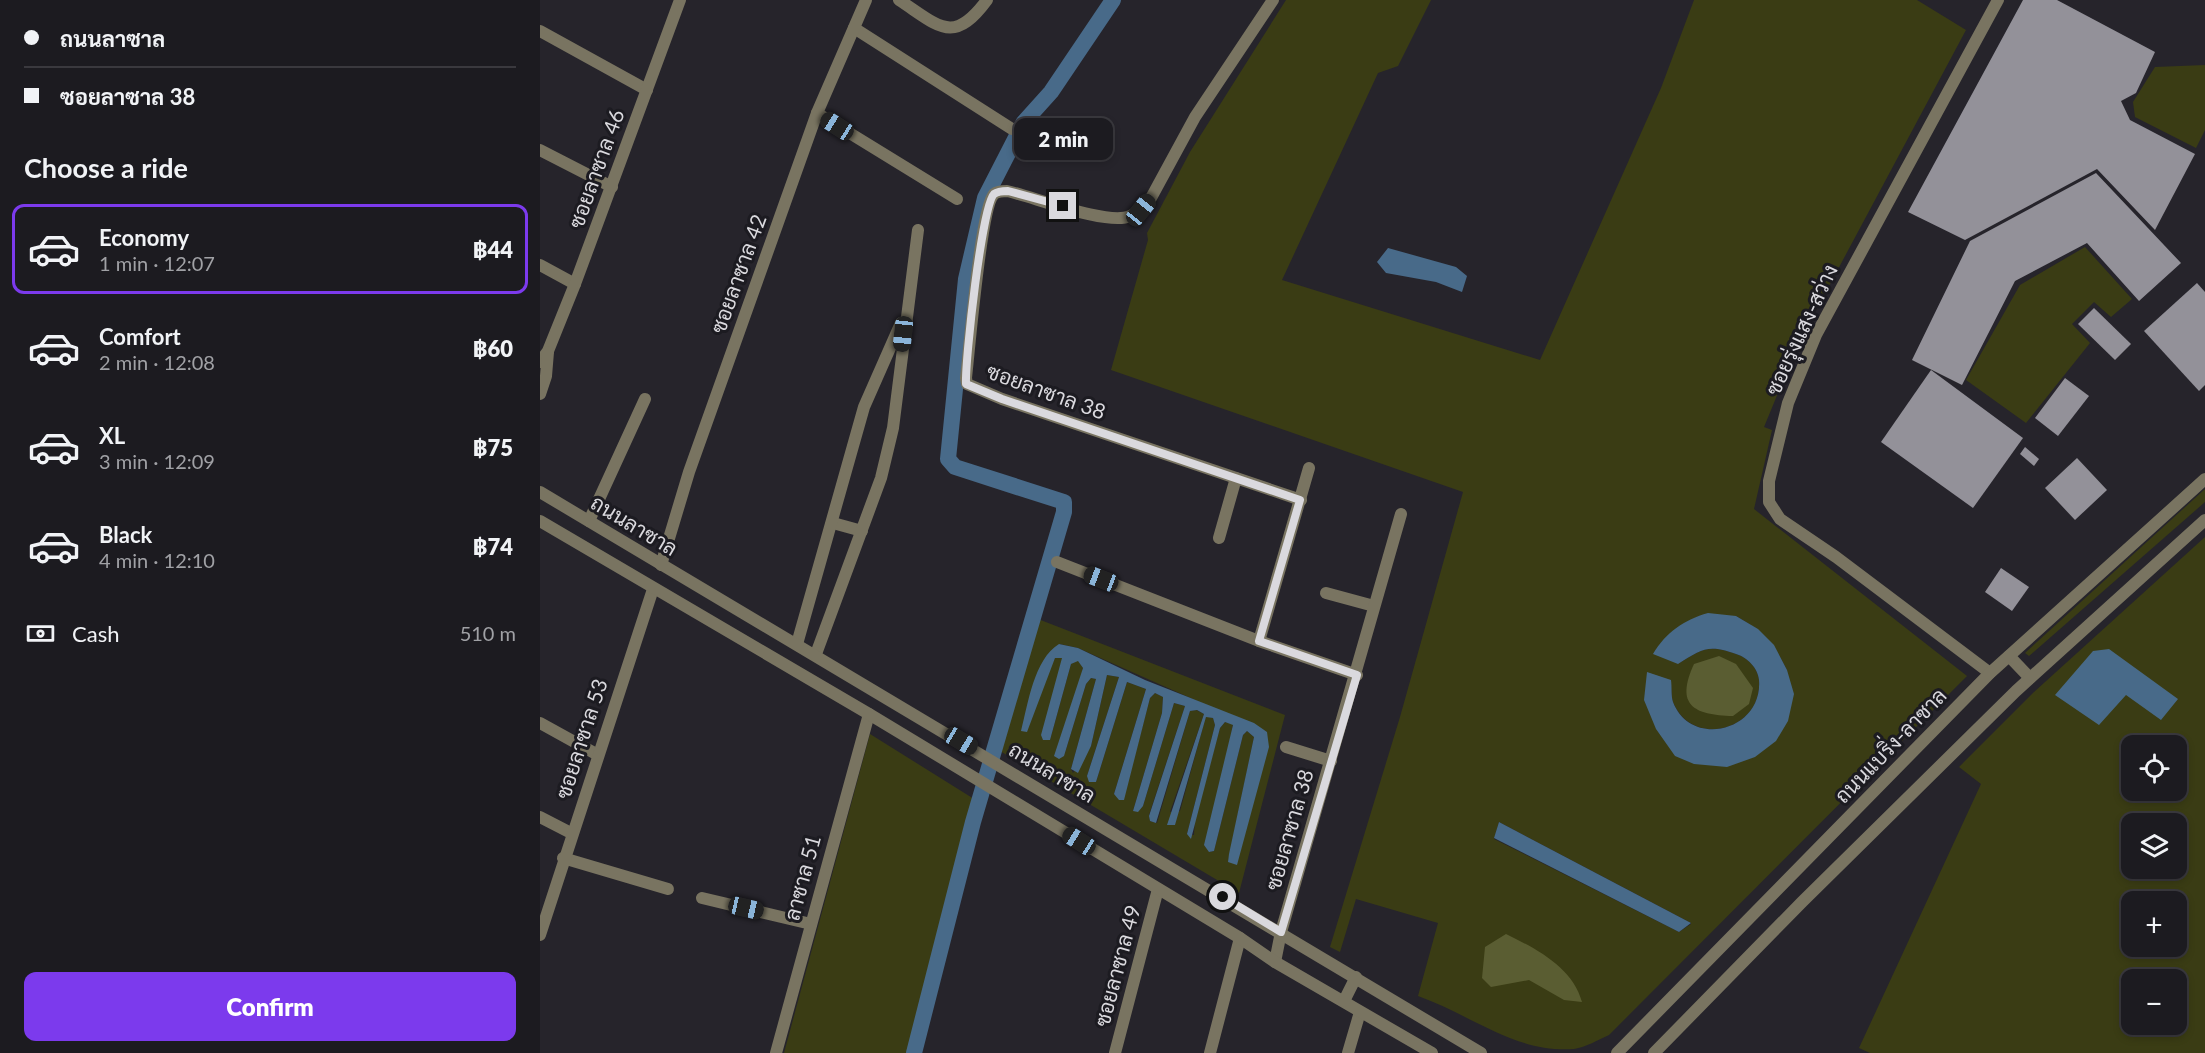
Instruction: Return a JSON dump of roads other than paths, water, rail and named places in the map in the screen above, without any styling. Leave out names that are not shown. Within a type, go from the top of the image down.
[{"type":"street","name":"ซอยลาซาล 46","points":[[540,362],[548,351],[575,284],[680,0]]},
{"type":"street","name":"ซอยลาซาล 42","points":[[662,565],[689,472],[817,113],[866,0]]},
{"type":"street","points":[[899,0],[936,24],[953,29],[967,24],[987,0]]},
{"type":"street","name":"ซอยลาซาล 38","points":[[1273,0],[1195,117],[1151,198],[1141,210],[1128,218],[1107,219],[1008,191],[1001,190],[993,195],[987,209],[974,293],[966,384],[1002,399],[1300,500]]},
{"type":"street","name":"ซอยรุ่งแสง-สว่าง","points":[[1990,673],[1836,557],[1780,519],[1769,502],[1769,482],[1788,403],[1816,335],[1998,0]]},
{"type":"street","points":[[854,28],[1012,129]]},
{"type":"street","points":[[540,31],[647,90]]},
{"type":"street","points":[[817,113],[957,199]]},
{"type":"street","points":[[540,150],[612,187]]},
{"type":"street","points":[[816,654],[881,478],[893,428],[905,314],[918,230]]},
{"type":"street","points":[[540,265],[575,284]]},
{"type":"street","points":[[797,644],[864,407],[905,314]]},
{"type":"street","name":"ซอยลาซาล 46","points":[[540,394],[546,376],[548,351]]},
{"type":"street","points":[[589,521],[645,399]]},
{"type":"street","points":[[1259,641],[1310,468]]},
{"type":"street","points":[[1219,538],[1236,478]]},
{"type":"street","name":"ถนนแบริ่ง-ลาซาล","points":[[1617,1053],[1990,673],[2205,479]]},
{"type":"street","name":"ถนนลาซาล","points":[[540,492],[816,654],[1481,1053]]},
{"type":"street","name":"ซอยลาซาล 38","points":[[1275,962],[1281,932],[1357,675],[1401,514]]},
{"type":"street","points":[[1655,1053],[1802,902],[2030,678],[2205,520]]},
{"type":"street","name":"ถนนลาซาล","points":[[540,521],[869,714],[1240,938],[1275,962],[1432,1053]]},
{"type":"street","points":[[833,523],[862,531]]},
{"type":"street","points":[[1057,562],[1259,641],[1357,675]]},
{"type":"street","name":"ซอยลาซาล 53","points":[[540,935],[563,858],[653,589]]},
{"type":"street","points":[[1326,593],[1374,606]]},
{"type":"street","points":[[2009,656],[2030,678]]},
{"type":"street","name":"ลาซาล 51","points":[[776,1053],[869,714]]},
{"type":"street","points":[[540,723],[598,754]]},
{"type":"street","points":[[1286,747],[1331,761]]},
{"type":"street","points":[[540,817],[572,833]]},
{"type":"street","points":[[563,858],[668,889]]},
{"type":"street","name":"ซอยลาซาล 49","points":[[1115,1053],[1158,889]]},
{"type":"street","points":[[702,898],[811,924]]},
{"type":"street","points":[[1210,1053],[1240,938]]},
{"type":"street","points":[[1344,1001],[1356,977]]},
{"type":"street","points":[[1348,1053],[1360,1012]]},
{"type":"street","points":[[1608,1053],[1639,1030]]},
{"type":"water","points":[[1388,248],[1456,267],[1467,276],[1462,292],[1436,282],[1386,273],[1377,262]]},
{"type":"water","points":[[1708,613],[1736,616],[1758,629],[1774,645],[1787,670],[1794,694],[1788,721],[1776,741],[1755,757],[1727,767],[1694,764],[1675,756],[1656,729],[1644,700],[1647,672],[1671,680],[1673,702],[1682,717],[1695,726],[1709,729],[1724,728],[1738,722],[1750,712],[1757,698],[1759,680],[1754,667],[1740,655],[1712,649],[1700,652],[1678,664],[1653,654],[1676,628]]},
{"type":"water","points":[[1059,644],[1078,648],[1145,680],[1254,723],[1267,732],[1269,747],[1237,865],[1228,862],[1229,854],[1254,737],[1247,731],[1243,735],[1214,851],[1209,852],[1204,845],[1233,725],[1225,722],[1220,728],[1191,839],[1187,834],[1215,725],[1213,718],[1206,717],[1175,825],[1167,825],[1204,714],[1197,710],[1190,711],[1156,823],[1150,821],[1149,816],[1185,706],[1174,703],[1143,806],[1138,812],[1133,811],[1162,713],[1163,697],[1155,693],[1150,698],[1124,800],[1119,800],[1114,794],[1146,689],[1127,682],[1096,782],[1089,782],[1087,776],[1119,677],[1107,675],[1091,746],[1078,773],[1071,769],[1096,679],[1091,678],[1086,684],[1064,756],[1059,759],[1054,756],[1083,668],[1078,661],[1071,664],[1050,740],[1043,740],[1041,735],[1062,658],[1055,658],[1027,732],[1021,731],[1038,671],[1050,651]]},
{"type":"water","points":[[2109,649],[2178,699],[2161,720],[2126,695],[2099,725],[2055,695],[2093,651]]},
{"type":"water","points":[[1499,822],[1691,923],[1679,932],[1494,838]]},
{"type":"waterway","points":[[914,1053],[973,822],[1064,512],[1064,502],[955,467],[948,459],[966,279],[985,198],[1024,122],[1051,92],[1113,0]]}]
